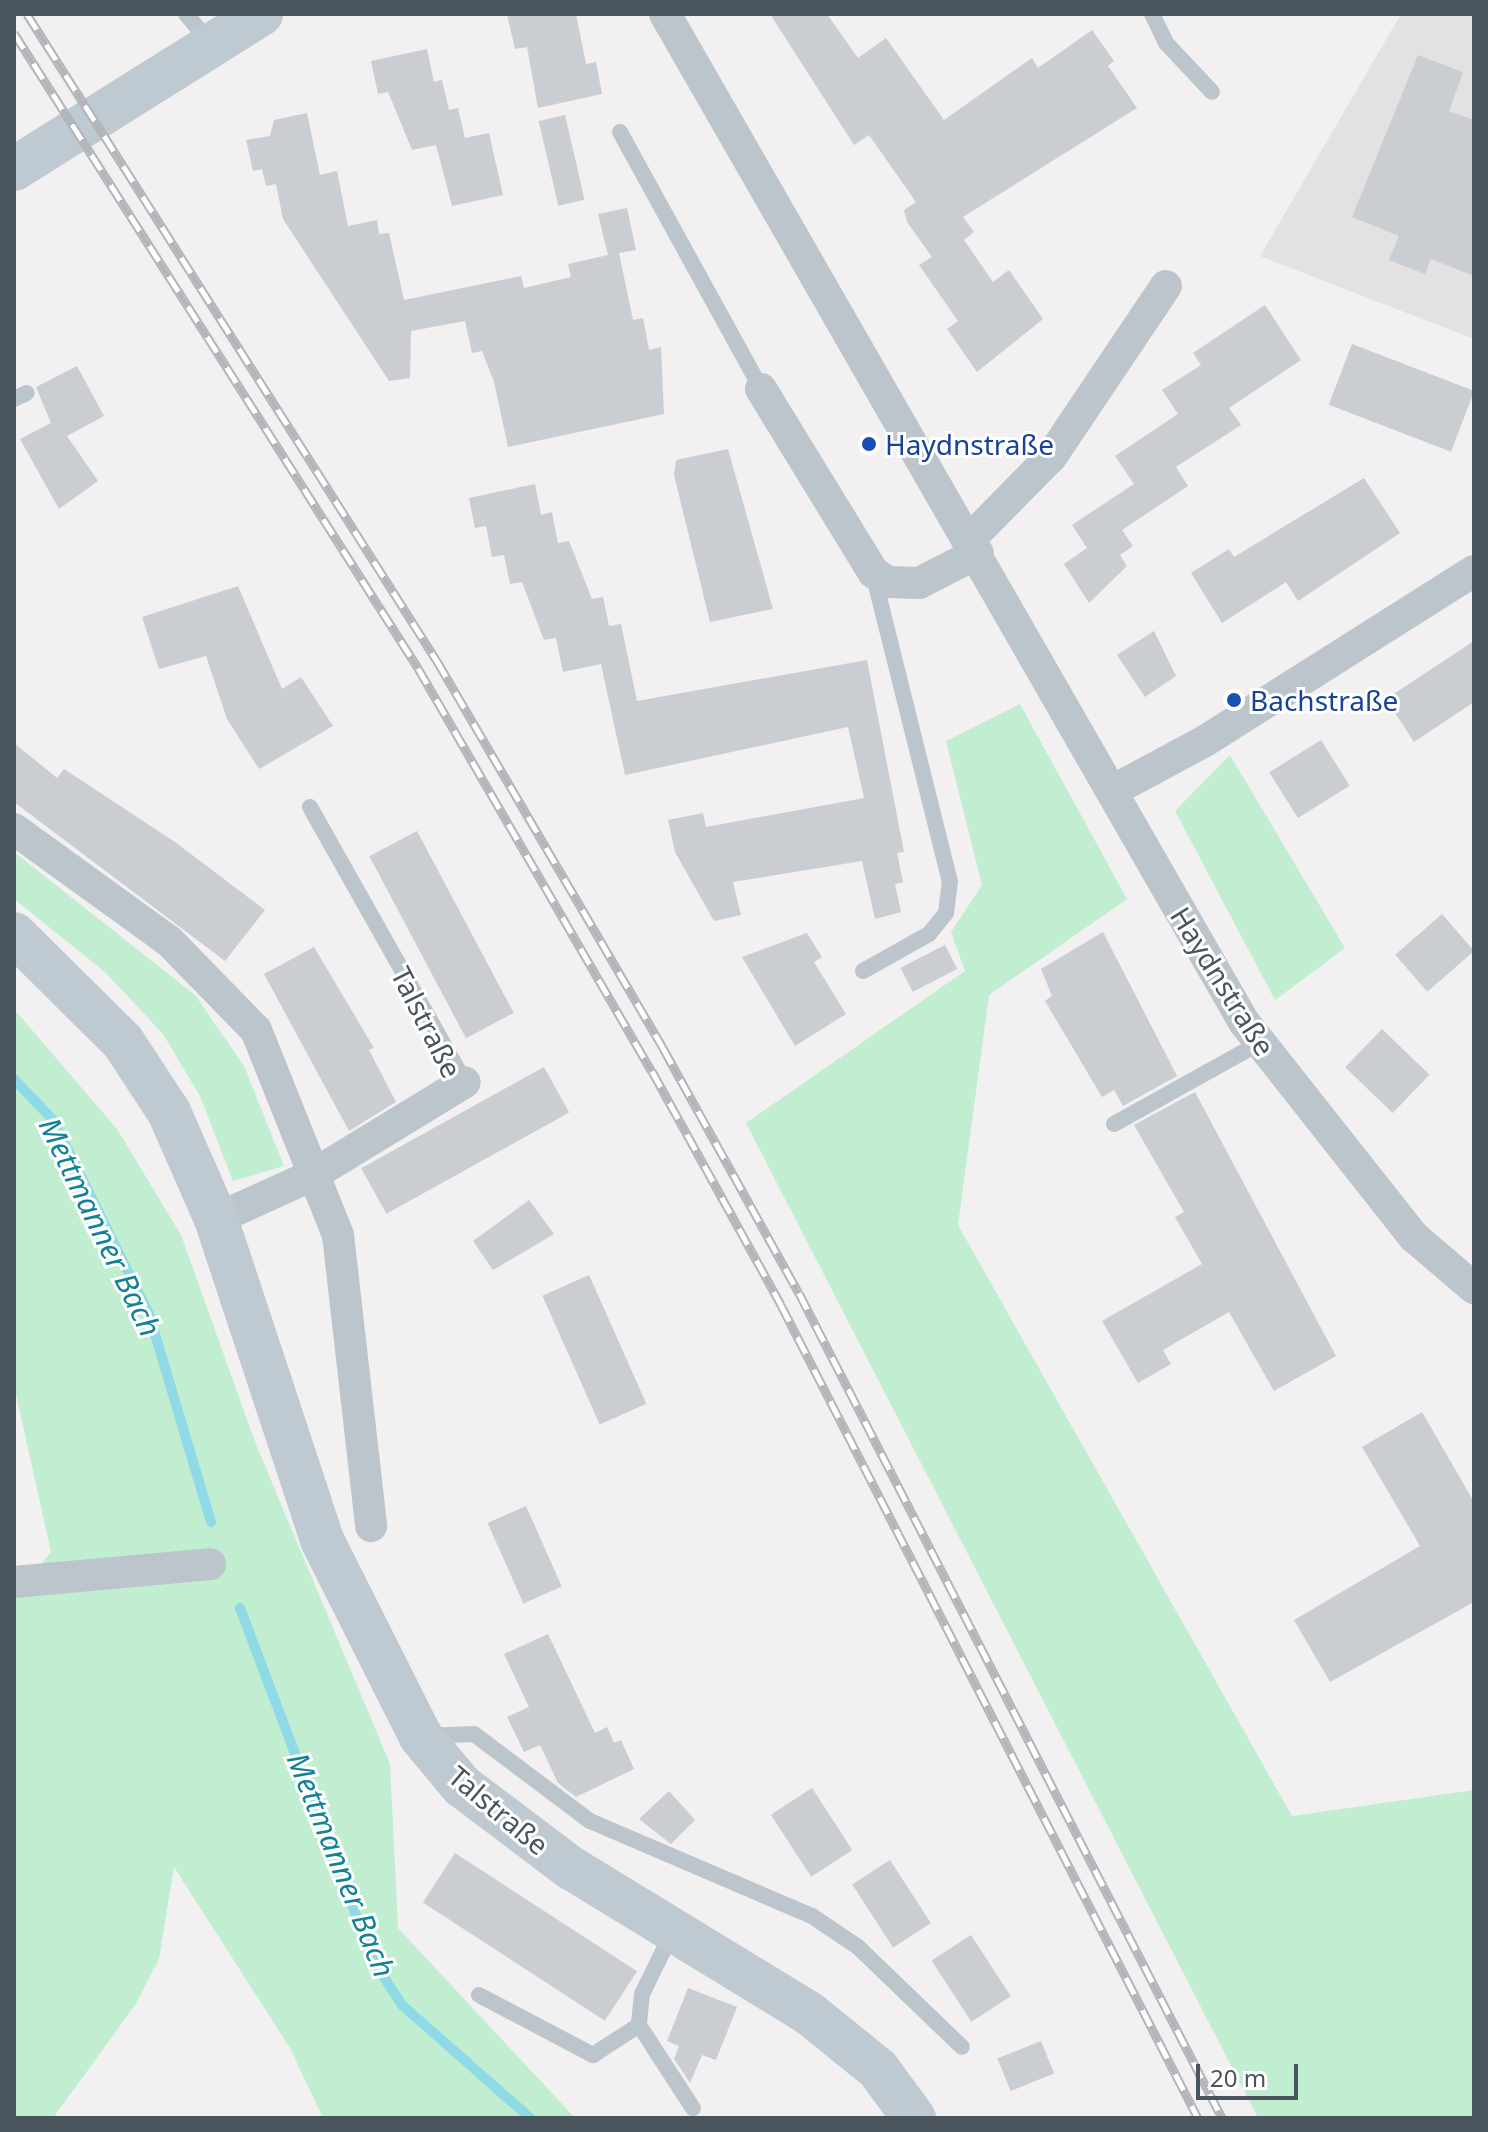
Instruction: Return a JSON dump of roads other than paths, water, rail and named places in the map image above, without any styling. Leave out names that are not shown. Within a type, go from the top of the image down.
[{"type":"main road","points":[[14,169],[199,29],[261,14]]},
{"type":"main road","name":"Talstraße","points":[[14,934],[123,1042],[169,1112],[216,1219],[322,1540],[421,1737],[462,1786],[515,1828],[810,2014],[878,2069],[914,2118]]},
{"type":"street","name":"Haydnstraße","points":[[665,14],[896,424],[974,546],[1258,1044],[1414,1237],[1474,1288]]},
{"type":"street","points":[[761,389],[873,572],[888,582],[919,583],[974,546],[1051,457],[1166,286]]},
{"type":"street","points":[[1114,790],[1474,571]]},
{"type":"street","points":[[14,829],[169,941],[224,991],[256,1030],[278,1075],[311,1176],[338,1235],[371,1526]]},
{"type":"street","name":"Talstraße","points":[[216,1219],[311,1176],[465,1082]]},
{"type":"street","points":[[14,1582],[210,1564]]},
{"type":"lane","points":[[1152,14],[1166,43],[1212,92]]},
{"type":"lane","points":[[620,132],[761,389]]},
{"type":"lane","points":[[863,971],[929,934],[946,913],[950,882],[873,572]]},
{"type":"lane","name":"Talstraße","points":[[310,807],[465,1082]]},
{"type":"lane","points":[[1114,1124],[1258,1044]]},
{"type":"lane","points":[[421,1737],[474,1734],[590,1821],[812,1916],[878,1964],[962,2047]]},
{"type":"lane","points":[[674,1929],[642,1994],[639,2025],[693,2108]]},
{"type":"lane","points":[[479,1995],[593,2055],[639,2025]]},
{"type":"waterway","name":"Mettmanner Bach","points":[[14,1079],[53,1120],[149,1314],[211,1522]]},
{"type":"waterway","name":"Mettmanner Bach","points":[[240,1608],[374,1962],[402,2005],[530,2118]]},
{"type":"railway","points":[[27,14],[437,661],[663,1048],[799,1293],[1222,2118]]},
{"type":"railway","points":[[14,33],[418,668],[652,1071],[781,1305],[1198,2118]]},
{"type":"place","name":"Haydnstraße","points":[[869,444]]},
{"type":"place","name":"Bachstraße","points":[[1234,700]]}]
